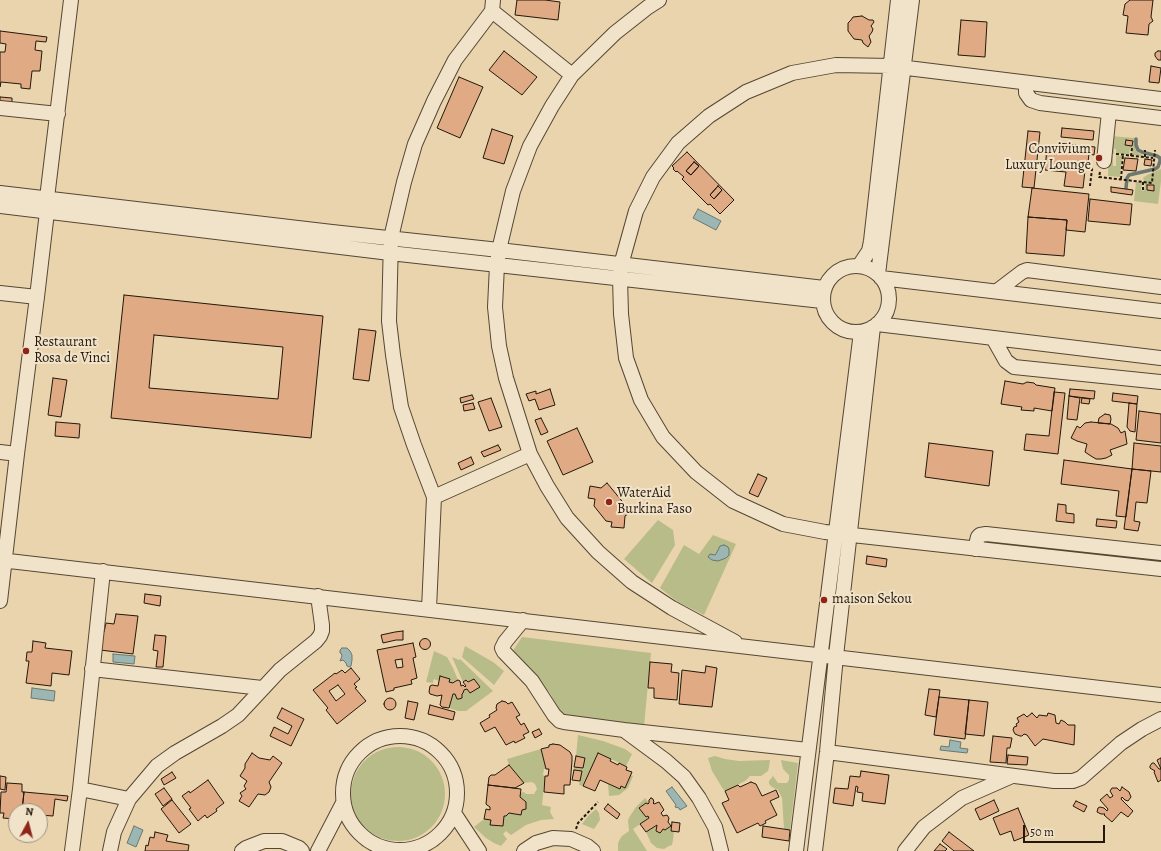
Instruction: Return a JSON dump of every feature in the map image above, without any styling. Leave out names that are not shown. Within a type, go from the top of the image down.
[{"type":"street","points":[[0,601],[3,560],[37,297],[71,0]]},
{"type":"street","points":[[659,0],[615,33],[572,75],[552,106],[530,146],[513,191],[499,250],[495,307],[499,346],[506,378],[530,454],[547,486],[567,518],[598,552],[632,582],[672,608],[742,646]]},
{"type":"street","points":[[879,276],[897,67],[898,0]]},
{"type":"street","points":[[859,266],[869,251],[871,241],[897,67],[912,0]]},
{"type":"street","points":[[429,609],[434,497],[414,446],[401,407],[389,321],[391,238],[404,182],[415,144],[434,101],[455,60],[492,6],[572,75]]},
{"type":"street","points":[[1161,99],[897,67],[836,65],[792,73],[746,92],[709,116],[678,143],[653,177],[636,211],[621,272],[621,314],[626,358],[641,400],[663,437],[696,472],[733,501],[783,524],[836,534],[1161,569]]},
{"type":"street","points":[[1026,83],[1026,93],[1031,100],[1040,103],[1161,118]]},
{"type":"street","points":[[0,108],[58,114]]},
{"type":"street","points":[[1102,160],[1109,112]]},
{"type":"street","points":[[0,192],[47,205]]},
{"type":"street","points":[[0,206],[47,205],[266,231],[390,253],[497,265],[621,272],[823,295]]},
{"type":"street","points":[[266,231],[391,238],[499,250],[621,272]]},
{"type":"street","points":[[796,851],[836,534],[871,328],[884,316],[888,307],[889,296],[886,286],[879,276],[869,269],[859,266],[850,266],[842,269],[828,280],[823,295],[824,310],[828,319],[843,330],[852,332],[871,328],[993,338],[1161,358]]},
{"type":"street","points":[[997,291],[1022,272],[1027,270],[1161,287]]},
{"type":"street","points":[[879,276],[1161,311]]},
{"type":"street","points":[[0,293],[37,297]]},
{"type":"street","points":[[815,851],[827,752],[836,656],[851,535],[871,328]]},
{"type":"street","points":[[993,338],[1006,361],[1014,367],[1161,382]]},
{"type":"street","points":[[0,452],[17,454]]},
{"type":"street","points":[[434,497],[530,454]]},
{"type":"street","points":[[975,549],[978,537],[986,534],[1161,553]]},
{"type":"street","points":[[3,560],[1161,695]]},
{"type":"street","points":[[72,851],[103,571]]},
{"type":"street","points":[[110,851],[114,832],[128,799],[157,766],[238,715],[280,670],[316,641],[322,631],[318,596]]},
{"type":"street","points":[[523,620],[502,648],[504,652],[532,681],[557,719],[564,722],[624,730],[808,750]]},
{"type":"street","points":[[92,669],[262,688]]},
{"type":"street","points":[[827,752],[1054,781],[1073,781],[1081,778],[1121,743],[1142,729],[1161,719]]},
{"type":"street","points":[[624,730],[666,761],[684,777],[699,798],[715,827],[721,851]]},
{"type":"street","points":[[395,735],[414,737],[426,742],[432,745],[446,758],[455,775],[457,794],[454,813],[445,829],[431,841],[413,849],[394,850],[376,845],[360,835],[349,820],[343,802],[343,783],[349,766],[360,750],[377,740],[395,735]]},
{"type":"street","points":[[905,851],[924,827],[962,798],[1013,776]]},
{"type":"street","points":[[80,789],[128,799]]},
{"type":"street","points":[[318,851],[343,802]]},
{"type":"street","points":[[454,813],[480,851]]},
{"type":"street","points":[[524,851],[536,842],[553,838],[571,839],[587,846],[593,851]]},
{"type":"street","points":[[242,851],[264,841],[282,841],[299,848],[302,851]]},
{"type":"path","points":[[1131,156],[1132,148]]},
{"type":"path","points":[[1145,151],[1145,156]]},
{"type":"path","points":[[1099,177],[1152,183],[1155,151]]},
{"type":"path","points":[[1121,179],[1123,155]]},
{"type":"path","points":[[1090,186],[1092,169],[1102,160],[1123,155],[1154,158]]},
{"type":"path","points":[[1143,182],[1143,190]]},
{"type":"path","points":[[571,839],[578,823],[598,802]]},
{"type":"green space","points":[[1110,136],[1135,138],[1136,151],[1144,156],[1132,155],[1133,148],[1130,148],[1129,155],[1116,153],[1116,149],[1114,149],[1114,154],[1109,153]]},
{"type":"green space","points":[[1109,155],[1113,156],[1113,166],[1116,166],[1116,156],[1122,156],[1120,177],[1108,176]]},
{"type":"green space","points":[[1161,169],[1158,204],[1134,201],[1136,182],[1142,183],[1141,190],[1144,191],[1145,184],[1143,178]]},
{"type":"green space","points":[[658,520],[673,530],[675,545],[652,583],[624,559]]},
{"type":"green space","points":[[713,535],[736,544],[704,615],[678,602],[660,588],[684,545],[699,554]]},
{"type":"green space","points":[[522,637],[651,653],[644,726],[562,715],[550,693],[527,666],[512,652]]},
{"type":"green space","points":[[465,646],[493,662],[504,671],[494,685],[462,657]]},
{"type":"green space","points":[[434,651],[447,657],[458,680],[454,681],[453,683],[449,682],[450,679],[440,676],[439,681],[434,679],[433,683],[426,682]]},
{"type":"green space","points":[[452,657],[459,660],[460,659],[493,691],[466,711],[458,711],[449,708],[453,694],[455,694],[457,699],[459,699],[462,698],[464,690],[467,689],[470,693],[479,687],[474,679],[468,682],[466,680],[463,682]]},
{"type":"green space","points":[[578,735],[603,741],[625,749],[632,754],[626,766],[598,753],[583,786],[579,785],[582,771],[574,770],[574,767],[583,768],[585,758],[576,756]]},
{"type":"green space","points":[[398,747],[416,751],[431,761],[441,776],[445,794],[441,812],[431,827],[416,837],[398,841],[380,837],[365,827],[355,812],[351,794],[355,776],[365,761],[380,751]]},
{"type":"green space","points":[[541,749],[546,769],[544,769],[543,775],[545,776],[542,805],[551,807],[550,812],[554,819],[541,820],[526,825],[511,835],[506,831],[503,834],[507,839],[501,846],[494,843],[474,827],[484,819],[491,820],[491,825],[503,826],[504,816],[509,813],[521,814],[522,810],[526,808],[526,802],[520,797],[520,793],[524,792],[526,794],[534,794],[537,789],[535,784],[532,782],[524,783],[509,765],[507,759]]},
{"type":"green space","points":[[715,756],[739,761],[770,760],[768,771],[761,776],[750,776],[745,781],[725,791],[712,771],[708,758]]},
{"type":"green space","points":[[781,760],[798,763],[790,830],[784,829],[782,798],[778,790],[769,784],[769,781],[773,776],[778,783],[787,783],[789,780],[789,775],[783,769]]},
{"type":"green space","points":[[631,775],[633,776],[628,788],[619,795],[609,796],[608,784],[620,789],[621,786],[625,788]]},
{"type":"green space","points":[[645,798],[649,803],[646,803],[639,808],[646,817],[648,816],[649,818],[633,829],[647,851],[618,851],[618,843],[620,839],[629,831],[628,820],[630,816]]},
{"type":"green space","points":[[596,809],[599,813],[600,820],[594,829],[582,824],[588,816]]},
{"type":"green space","points":[[657,825],[656,831],[660,833],[663,829],[665,830],[671,826],[674,831],[672,845],[664,849],[657,848],[651,843],[646,832]]},
{"type":"water","points":[[698,209],[721,221],[716,230],[693,218]]},
{"type":"water","points":[[724,545],[729,549],[729,555],[726,558],[718,561],[712,560],[708,557],[710,554],[715,555],[720,546]]},
{"type":"water","points":[[342,648],[347,648],[352,655],[351,666],[349,667],[343,660],[340,661],[342,656],[340,650]]},
{"type":"water","points":[[113,654],[135,656],[134,664],[113,662]]},
{"type":"water","points":[[32,688],[55,691],[54,701],[31,698]]},
{"type":"water","points":[[950,740],[961,742],[960,748],[968,749],[967,753],[940,750],[941,746],[949,747]]},
{"type":"water","points":[[672,787],[687,806],[680,810],[679,808],[675,807],[676,805],[666,791]]},
{"type":"water","points":[[134,826],[143,830],[136,847],[127,843]]},
{"type":"building","points":[[517,0],[545,0],[560,2],[558,20],[515,15]]},
{"type":"building","points":[[1130,0],[1153,0],[1151,17],[1153,21],[1149,24],[1148,35],[1126,33],[1128,16],[1123,15],[1125,4]]},
{"type":"building","points":[[862,16],[869,20],[873,20],[874,22],[871,26],[873,29],[869,36],[871,42],[868,47],[862,40],[854,39],[848,31],[848,23],[853,17]]},
{"type":"building","points":[[961,20],[987,22],[985,57],[958,55]]},
{"type":"building","points":[[0,31],[47,37],[46,42],[36,41],[35,50],[42,51],[40,71],[32,71],[30,89],[21,88],[21,84],[1,82],[0,87],[0,52],[5,52],[6,44],[0,43]]},
{"type":"building","points":[[504,51],[537,77],[522,95],[489,70]]},
{"type":"building","points":[[1161,51],[1161,60],[1158,60],[1155,56],[1155,53]]},
{"type":"building","points":[[1151,66],[1161,68],[1159,83],[1149,82]]},
{"type":"building","points":[[459,77],[483,87],[460,138],[437,128]]},
{"type":"building","points":[[0,97],[12,98],[12,104],[0,102]]},
{"type":"building","points":[[1062,128],[1094,131],[1093,140],[1061,137]]},
{"type":"building","points":[[492,129],[513,136],[504,164],[483,158]]},
{"type":"building","points":[[1028,131],[1040,132],[1034,188],[1022,187]]},
{"type":"building","points":[[1126,140],[1133,141],[1132,146],[1125,145]]},
{"type":"building","points":[[1058,143],[1095,147],[1094,155],[1089,154],[1088,162],[1086,162],[1083,188],[1064,186],[1066,172],[1045,170],[1047,147],[1057,148]]},
{"type":"building","points":[[687,152],[734,200],[720,214],[710,204],[708,205],[682,179],[684,177],[677,171],[676,172],[672,166]],"holes":[[[694,162],[699,166],[691,175],[686,171]],[[718,186],[722,190],[714,199],[710,195]]]},
{"type":"building","points":[[1125,158],[1138,159],[1136,171],[1123,170]]},
{"type":"building","points":[[1145,159],[1152,160],[1151,166],[1144,165]]},
{"type":"building","points":[[694,162],[699,166],[691,175],[686,171]]},
{"type":"building","points":[[1147,185],[1154,185],[1154,191],[1147,190]]},
{"type":"building","points":[[718,186],[722,190],[714,199],[710,195]]},
{"type":"building","points":[[1111,187],[1133,190],[1132,195],[1111,192]]},
{"type":"building","points":[[1032,188],[1089,194],[1085,232],[1066,230],[1067,220],[1028,217]]},
{"type":"building","points":[[1090,199],[1132,204],[1130,225],[1088,221]]},
{"type":"building","points":[[1028,217],[1067,220],[1064,256],[1026,253]]},
{"type":"building","points":[[124,295],[323,316],[311,438],[111,418]],"holes":[[[154,335],[283,347],[278,399],[149,388]]]},
{"type":"building","points":[[359,329],[376,331],[369,381],[353,379]]},
{"type":"building","points":[[53,378],[67,380],[61,417],[48,415]]},
{"type":"building","points":[[1005,381],[1023,384],[1027,382],[1055,388],[1052,411],[1034,408],[1034,411],[1021,410],[1022,407],[1001,404]]},
{"type":"building","points":[[550,389],[555,405],[539,410],[535,399],[529,401],[526,394],[536,391],[536,394]]},
{"type":"building","points":[[1070,389],[1095,391],[1094,399],[1069,396]]},
{"type":"building","points":[[1054,392],[1065,393],[1058,454],[1024,450],[1026,434],[1049,436]]},
{"type":"building","points":[[1113,393],[1138,396],[1137,404],[1112,401]]},
{"type":"building","points":[[472,395],[474,399],[461,403],[460,398]]},
{"type":"building","points":[[1069,396],[1080,398],[1077,420],[1067,419]]},
{"type":"building","points":[[491,398],[502,427],[489,431],[478,402]]},
{"type":"building","points":[[1082,398],[1090,399],[1089,404],[1081,403]]},
{"type":"building","points":[[473,403],[475,409],[464,411],[463,405]]},
{"type":"building","points":[[1129,403],[1137,404],[1135,432],[1130,431],[1127,427]]},
{"type":"building","points":[[1139,411],[1161,414],[1161,443],[1136,440]]},
{"type":"building","points":[[1105,414],[1110,415],[1110,424],[1098,423],[1099,418]]},
{"type":"building","points":[[541,418],[548,432],[541,435],[535,420]]},
{"type":"building","points":[[56,422],[80,424],[79,438],[55,436]]},
{"type":"building","points":[[1091,422],[1111,424],[1118,428],[1121,433],[1125,431],[1127,444],[1110,450],[1112,455],[1106,458],[1096,459],[1091,456],[1085,452],[1087,444],[1071,438],[1077,426],[1080,428],[1085,423]]},
{"type":"building","points":[[577,428],[593,462],[563,475],[547,441]]},
{"type":"building","points":[[929,443],[993,451],[989,486],[925,477]]},
{"type":"building","points":[[1134,443],[1161,446],[1161,472],[1132,469]]},
{"type":"building","points":[[498,445],[501,450],[484,457],[481,452]]},
{"type":"building","points":[[471,457],[474,464],[461,470],[458,463]]},
{"type":"building","points":[[1064,460],[1132,469],[1126,517],[1116,516],[1119,491],[1061,484]]},
{"type":"building","points":[[1132,469],[1151,471],[1147,503],[1136,502],[1134,521],[1140,522],[1138,531],[1124,529]]},
{"type":"building","points":[[758,474],[767,478],[758,497],[749,493]]},
{"type":"building","name":"WaterAid Burkina Faso","points":[[607,483],[631,512],[625,516],[624,528],[611,527],[612,522],[606,521],[594,506],[595,499],[588,498],[590,486],[601,488]]},
{"type":"building","points":[[1058,504],[1066,505],[1066,513],[1074,514],[1074,523],[1056,521]]},
{"type":"building","points":[[1097,519],[1117,521],[1116,528],[1096,526]]},
{"type":"building","points":[[867,556],[887,559],[886,567],[866,564]]},
{"type":"building","points":[[145,594],[161,596],[160,606],[144,603]]},
{"type":"building","points":[[116,614],[138,616],[133,654],[100,650],[102,631],[104,632],[106,623],[114,624]]},
{"type":"building","points":[[403,631],[403,640],[383,643],[381,635]]},
{"type":"building","points":[[155,635],[166,636],[163,667],[156,667],[158,651],[153,650]]},
{"type":"building","points":[[425,638],[429,640],[431,644],[429,648],[425,650],[421,648],[419,644],[421,640]]},
{"type":"building","points":[[33,641],[46,643],[45,648],[72,651],[69,675],[52,673],[51,686],[26,683],[29,661],[26,661],[27,652],[32,652]]},
{"type":"building","points":[[413,643],[416,657],[413,658],[417,678],[411,680],[412,684],[394,688],[394,690],[386,692],[377,650]],"holes":[[[402,659],[403,667],[397,668],[395,660]]]},
{"type":"building","points":[[650,662],[672,664],[671,672],[679,673],[677,700],[654,698],[654,688],[648,688]]},
{"type":"building","points":[[706,666],[717,668],[712,707],[679,704],[682,670],[705,673]]},
{"type":"building","points":[[351,668],[360,679],[354,684],[357,687],[355,688],[366,701],[337,724],[326,710],[328,708],[313,690],[335,673],[336,674],[342,670],[345,673]],"holes":[[[338,685],[345,694],[336,701],[329,691]]]},
{"type":"building","points":[[440,676],[450,679],[449,682],[453,683],[458,680],[460,681],[461,686],[463,685],[465,687],[466,686],[463,682],[466,680],[468,682],[474,679],[480,687],[470,693],[467,689],[464,690],[462,698],[459,699],[457,699],[455,694],[453,694],[449,708],[442,707],[440,705],[442,695],[437,696],[430,694],[429,692],[430,686],[438,686]]},
{"type":"building","points":[[929,689],[940,690],[936,717],[925,715]]},
{"type":"building","points":[[939,697],[969,700],[965,739],[934,735]]},
{"type":"building","points":[[390,698],[394,700],[396,704],[394,708],[390,710],[386,708],[384,704],[386,700]]},
{"type":"building","points":[[969,700],[988,702],[984,736],[965,734]]},
{"type":"building","points":[[408,701],[418,703],[414,720],[405,718]]},
{"type":"building","points":[[502,701],[508,704],[512,702],[520,715],[516,717],[521,725],[524,723],[529,732],[523,735],[525,738],[515,743],[514,741],[506,745],[495,727],[485,732],[480,723],[490,717],[489,715],[497,710],[497,704]]},
{"type":"building","points":[[430,705],[455,712],[453,720],[428,714]]},
{"type":"building","points":[[282,708],[304,719],[291,746],[270,736],[274,727],[288,734],[292,726],[277,718]]},
{"type":"building","points":[[1032,713],[1037,718],[1039,715],[1047,716],[1048,713],[1055,715],[1056,723],[1059,724],[1061,720],[1068,725],[1075,725],[1074,745],[1043,739],[1035,746],[1027,735],[1024,734],[1020,736],[1015,734],[1013,730],[1014,727],[1017,726],[1016,724],[1019,722],[1017,718],[1024,714],[1027,717]]},
{"type":"building","points":[[539,729],[542,734],[535,738],[532,732]]},
{"type":"building","points":[[993,736],[1012,738],[1010,748],[1007,748],[1006,763],[990,762]]},
{"type":"building","points":[[549,745],[560,745],[570,752],[572,756],[570,785],[564,785],[564,794],[544,792],[545,776],[548,776],[549,769],[546,769],[541,749],[549,747]]},
{"type":"building","points":[[252,753],[259,758],[270,760],[273,756],[282,763],[269,782],[271,787],[269,792],[265,795],[258,794],[249,807],[239,801],[242,796],[240,793],[246,789],[244,786],[247,781],[240,776]]},
{"type":"building","points":[[598,753],[611,759],[610,761],[618,765],[619,763],[627,767],[626,770],[632,772],[625,788],[621,786],[620,789],[600,780],[595,791],[583,786]]},
{"type":"building","points":[[1008,755],[1028,757],[1027,765],[1007,764]]},
{"type":"building","points":[[576,756],[585,758],[583,768],[574,767]]},
{"type":"building","points":[[1161,758],[1161,769],[1157,760]]},
{"type":"building","points":[[1154,763],[1159,769],[1161,769],[1161,780],[1158,782],[1154,772],[1155,771],[1150,768],[1150,766]]},
{"type":"building","points":[[509,765],[524,783],[515,788],[488,785],[489,777],[491,775],[495,775]]},
{"type":"building","points":[[574,770],[582,771],[580,781],[572,780]]},
{"type":"building","points":[[861,771],[889,775],[885,804],[862,801],[863,793],[857,792],[858,787],[856,786],[853,806],[833,803],[835,788],[848,789],[850,776],[860,777]]},
{"type":"building","points":[[172,772],[176,778],[164,785],[161,779]]},
{"type":"building","points":[[0,776],[6,777],[5,790],[0,789]]},
{"type":"building","points":[[208,780],[224,803],[216,809],[217,811],[207,818],[205,815],[198,821],[182,796],[189,791],[190,793]]},
{"type":"building","points":[[751,782],[756,784],[762,796],[776,790],[779,797],[770,801],[777,815],[765,821],[766,823],[760,826],[758,823],[737,833],[722,803],[729,800],[725,791],[738,785],[740,787]]},
{"type":"building","points":[[7,783],[22,784],[22,792],[24,792],[23,803],[8,803],[8,818],[3,818],[4,813],[0,813],[1,792],[6,792]]},
{"type":"building","points":[[488,785],[521,789],[520,797],[526,802],[526,809],[522,810],[521,815],[509,813],[504,816],[503,826],[490,825],[491,820],[484,819],[486,809],[490,810],[490,807],[486,804]]},
{"type":"building","points":[[1122,787],[1129,792],[1131,797],[1128,801],[1122,797],[1121,799],[1133,811],[1128,817],[1121,812],[1112,822],[1104,815],[1105,814],[1097,812],[1098,808],[1100,807],[1107,811],[1108,809],[1100,800],[1107,794],[1110,798],[1113,796],[1110,791],[1112,788],[1117,788],[1120,791]]},
{"type":"building","points":[[164,788],[172,799],[163,806],[155,794]]},
{"type":"building","points":[[24,792],[68,796],[67,801],[55,799],[53,816],[48,816],[48,803],[23,803]]},
{"type":"building","points":[[651,798],[653,799],[654,804],[659,802],[664,810],[661,813],[663,816],[667,815],[669,818],[668,822],[671,826],[665,830],[663,829],[660,833],[656,831],[657,825],[646,832],[640,824],[649,818],[648,816],[646,817],[639,808],[646,803],[648,804]]},
{"type":"building","points":[[172,800],[191,824],[179,833],[161,809]]},
{"type":"building","points":[[994,800],[999,811],[980,820],[975,809]]},
{"type":"building","points":[[1076,801],[1087,806],[1084,812],[1073,806]]},
{"type":"building","points":[[608,804],[620,814],[617,819],[604,809]]},
{"type":"building","points":[[1018,808],[1029,835],[1014,841],[1011,831],[1000,835],[993,818]]},
{"type":"building","points":[[672,822],[680,823],[679,832],[671,831]]},
{"type":"building","points":[[763,826],[790,830],[789,841],[762,837]]},
{"type":"building","points":[[155,832],[168,835],[166,841],[189,845],[188,851],[145,851],[150,837],[154,838]]},
{"type":"building","points":[[949,832],[974,851],[954,851],[942,841]]},
{"type":"building","points":[[940,844],[947,849],[945,851],[934,851]]},
{"type":"waterway","points":[[1126,188],[1127,178],[1129,175],[1155,169],[1158,167],[1160,161],[1160,158],[1157,156],[1138,150],[1136,139]]},
{"type":"place","name":"Convivium Luxury Lounge","points":[[1099,158]]},
{"type":"place","name":"Restaurant Rosa de Vinci","points":[[26,351]]},
{"type":"place","name":"WaterAid Burkina Faso","points":[[609,502]]},
{"type":"place","name":"maison Sekou","points":[[824,600]]}]
